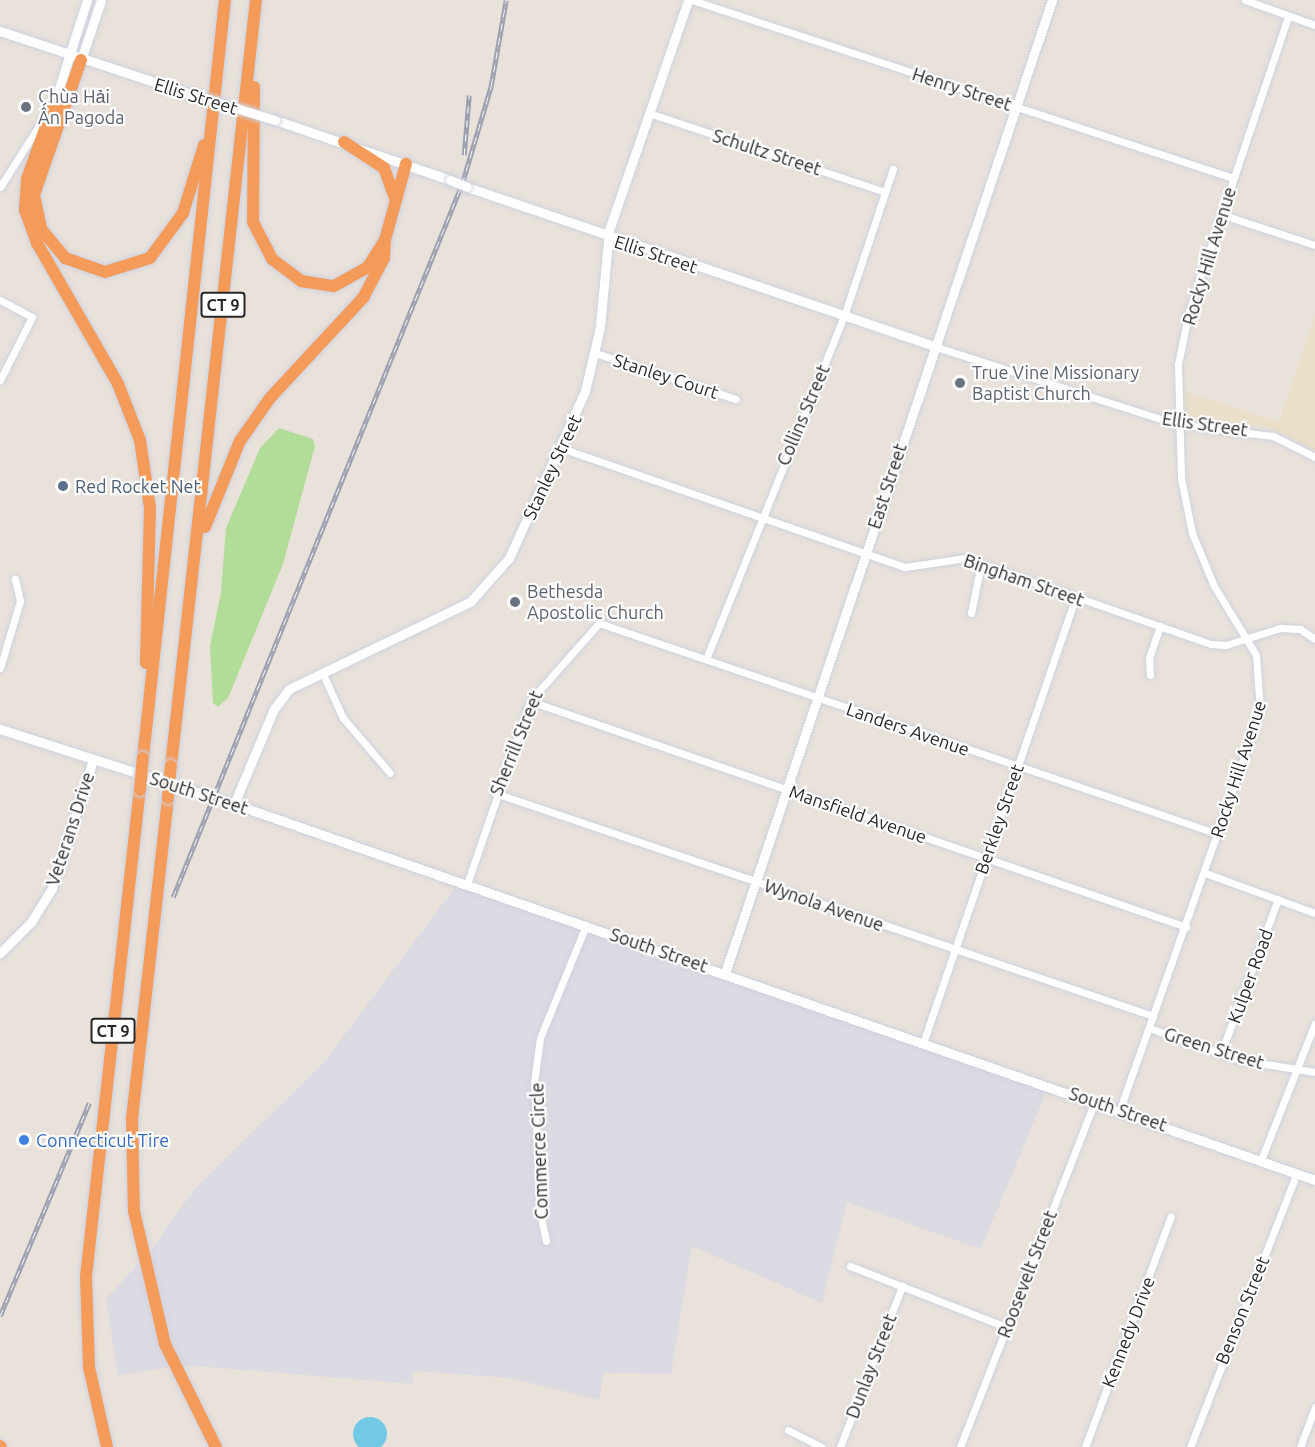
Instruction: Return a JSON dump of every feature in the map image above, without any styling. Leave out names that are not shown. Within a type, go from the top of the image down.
[{"type":"highway","name":"CT 9","points":[[107,1447],[92,1386],[86,1322],[87,1272],[225,0]]},
{"type":"highway","name":"CT 9","points":[[216,1447],[180,1382],[153,1308],[135,1228],[132,1118],[256,0]]},
{"type":"highway","points":[[252,45],[250,198],[266,251],[295,278],[331,286],[363,272],[385,240]]},
{"type":"highway","points":[[76,57],[34,200],[44,236],[77,265],[118,271],[159,249],[186,204],[212,121]]},
{"type":"highway","points":[[54,104],[27,179],[25,210],[37,243],[118,384],[140,440],[150,508],[149,708]]},
{"type":"highway","points":[[344,142],[384,168],[395,204]]},
{"type":"highway","points":[[194,566],[213,497],[240,441],[270,398],[365,294],[384,258],[385,240],[406,164]]},
{"type":"main road","points":[[76,57],[87,0]]},
{"type":"main road","points":[[54,104],[101,0]]},
{"type":"main road","name":"Stanley Street","points":[[234,804],[279,701],[295,685],[476,597],[509,558],[561,448],[595,353],[608,238],[649,113],[690,0]]},
{"type":"main road","name":"East Street","points":[[725,973],[1012,106],[1052,0]]},
{"type":"main road","name":"Ellis Street","points":[[0,31],[344,142],[608,238],[933,346]]},
{"type":"main road","name":"South Street","points":[[0,729],[234,804],[1120,1108],[1315,1179]]},
{"type":"main road","name":"Veterans Drive","points":[[0,953],[31,922],[52,889],[93,760]]},
{"type":"street","name":"Henry Street","points":[[690,0],[1233,178]]},
{"type":"street","points":[[1245,0],[1315,25]]},
{"type":"street","points":[[1269,9],[1272,0]]},
{"type":"street","name":"Rocky Hill Avenue","points":[[1120,1108],[1186,927],[1260,711],[1261,673],[1247,639],[1214,586],[1192,533],[1176,424],[1178,364],[1188,311],[1223,215],[1233,178],[1288,16]]},
{"type":"street","points":[[0,187],[54,104]]},
{"type":"street","name":"Schultz Street","points":[[649,113],[885,192]]},
{"type":"street","name":"Collins Street","points":[[706,659],[758,519],[844,316],[893,169]]},
{"type":"street","points":[[1223,215],[1315,245]]},
{"type":"street","points":[[0,300],[32,317],[0,380]]},
{"type":"street","name":"Ellis Street","points":[[933,346],[1176,424],[1273,436],[1315,458]]},
{"type":"street","name":"Stanley Court","points":[[595,353],[736,399]]},
{"type":"street","name":"Bingham Street","points":[[561,448],[758,519],[864,554],[916,568],[953,557],[981,564],[1211,644],[1247,639],[1291,627],[1315,639]]},
{"type":"street","points":[[971,613],[981,564]]},
{"type":"street","points":[[0,668],[20,601],[15,579]]},
{"type":"street","name":"Berkley Street","points":[[924,1041],[953,950],[1076,597]]},
{"type":"street","name":"Landers Avenue","points":[[599,623],[1218,834]]},
{"type":"street","name":"Sherrill Street","points":[[467,884],[495,793],[530,701],[539,684],[599,623]]},
{"type":"street","points":[[1150,675],[1149,658],[1160,626]]},
{"type":"street","points":[[322,672],[343,718],[390,773]]},
{"type":"street","name":"Mansfield Avenue","points":[[530,701],[1186,927]]},
{"type":"street","name":"Wynola Avenue","points":[[495,793],[1153,1016]]},
{"type":"street","points":[[1205,873],[1315,913]]},
{"type":"street","name":"Kulper Road","points":[[1221,1053],[1278,900]]},
{"type":"street","name":"Commerce Circle","points":[[546,1241],[540,1213],[534,1082],[540,1038],[586,925]]},
{"type":"street","points":[[1261,1160],[1300,1066],[1315,1023]]},
{"type":"street","name":"Green Street","points":[[1149,1028],[1221,1053],[1271,1066],[1300,1066],[1315,1072]]},
{"type":"street","name":"Roosevelt Street","points":[[960,1447],[1095,1100]]},
{"type":"street","name":"Benson Street","points":[[1190,1447],[1297,1173]]},
{"type":"street","name":"Kennedy Drive","points":[[1085,1447],[1172,1216]]},
{"type":"street","points":[[850,1266],[1006,1327]]},
{"type":"street","name":"Dunlay Street","points":[[840,1447],[902,1286]]},
{"type":"street","points":[[1300,1447],[1315,1407]]},
{"type":"street","points":[[788,1430],[822,1447]]},
{"type":"shaded area","points":[[1315,315],[1315,450],[1266,427],[1186,416],[1184,391],[1279,422]]},
{"type":"shaded area","points":[[456,886],[1047,1090],[981,1249],[847,1202],[822,1303],[692,1246],[671,1374],[603,1373],[600,1400],[510,1378],[414,1371],[412,1384],[184,1365],[118,1375],[106,1299],[151,1250],[193,1191],[326,1060]]},
{"type":"green space","points":[[279,428],[313,439],[315,446],[283,564],[228,698],[218,707],[213,703],[210,646],[221,592],[226,528],[260,448]]},
{"type":"water","points":[[370,1417],[382,1422],[387,1434],[382,1446],[370,1451],[358,1446],[353,1434],[358,1422]]},
{"type":"railway","points":[[173,897],[462,184],[491,86],[506,0]]},
{"type":"railway","points":[[464,155],[469,95]]},
{"type":"railway","points":[[0,1316],[89,1103]]},
{"type":"place","name":"Chùa Hải Ấn Pagoda","points":[[26,107]]},
{"type":"place","name":"True Vine Missionary Baptist Church","points":[[960,383]]},
{"type":"place","name":"Red Rocket Net","points":[[63,486]]},
{"type":"place","name":"Bethesda Apostolic Church","points":[[515,602]]},
{"type":"place","name":"Connecticut Tire","points":[[24,1140]]}]
